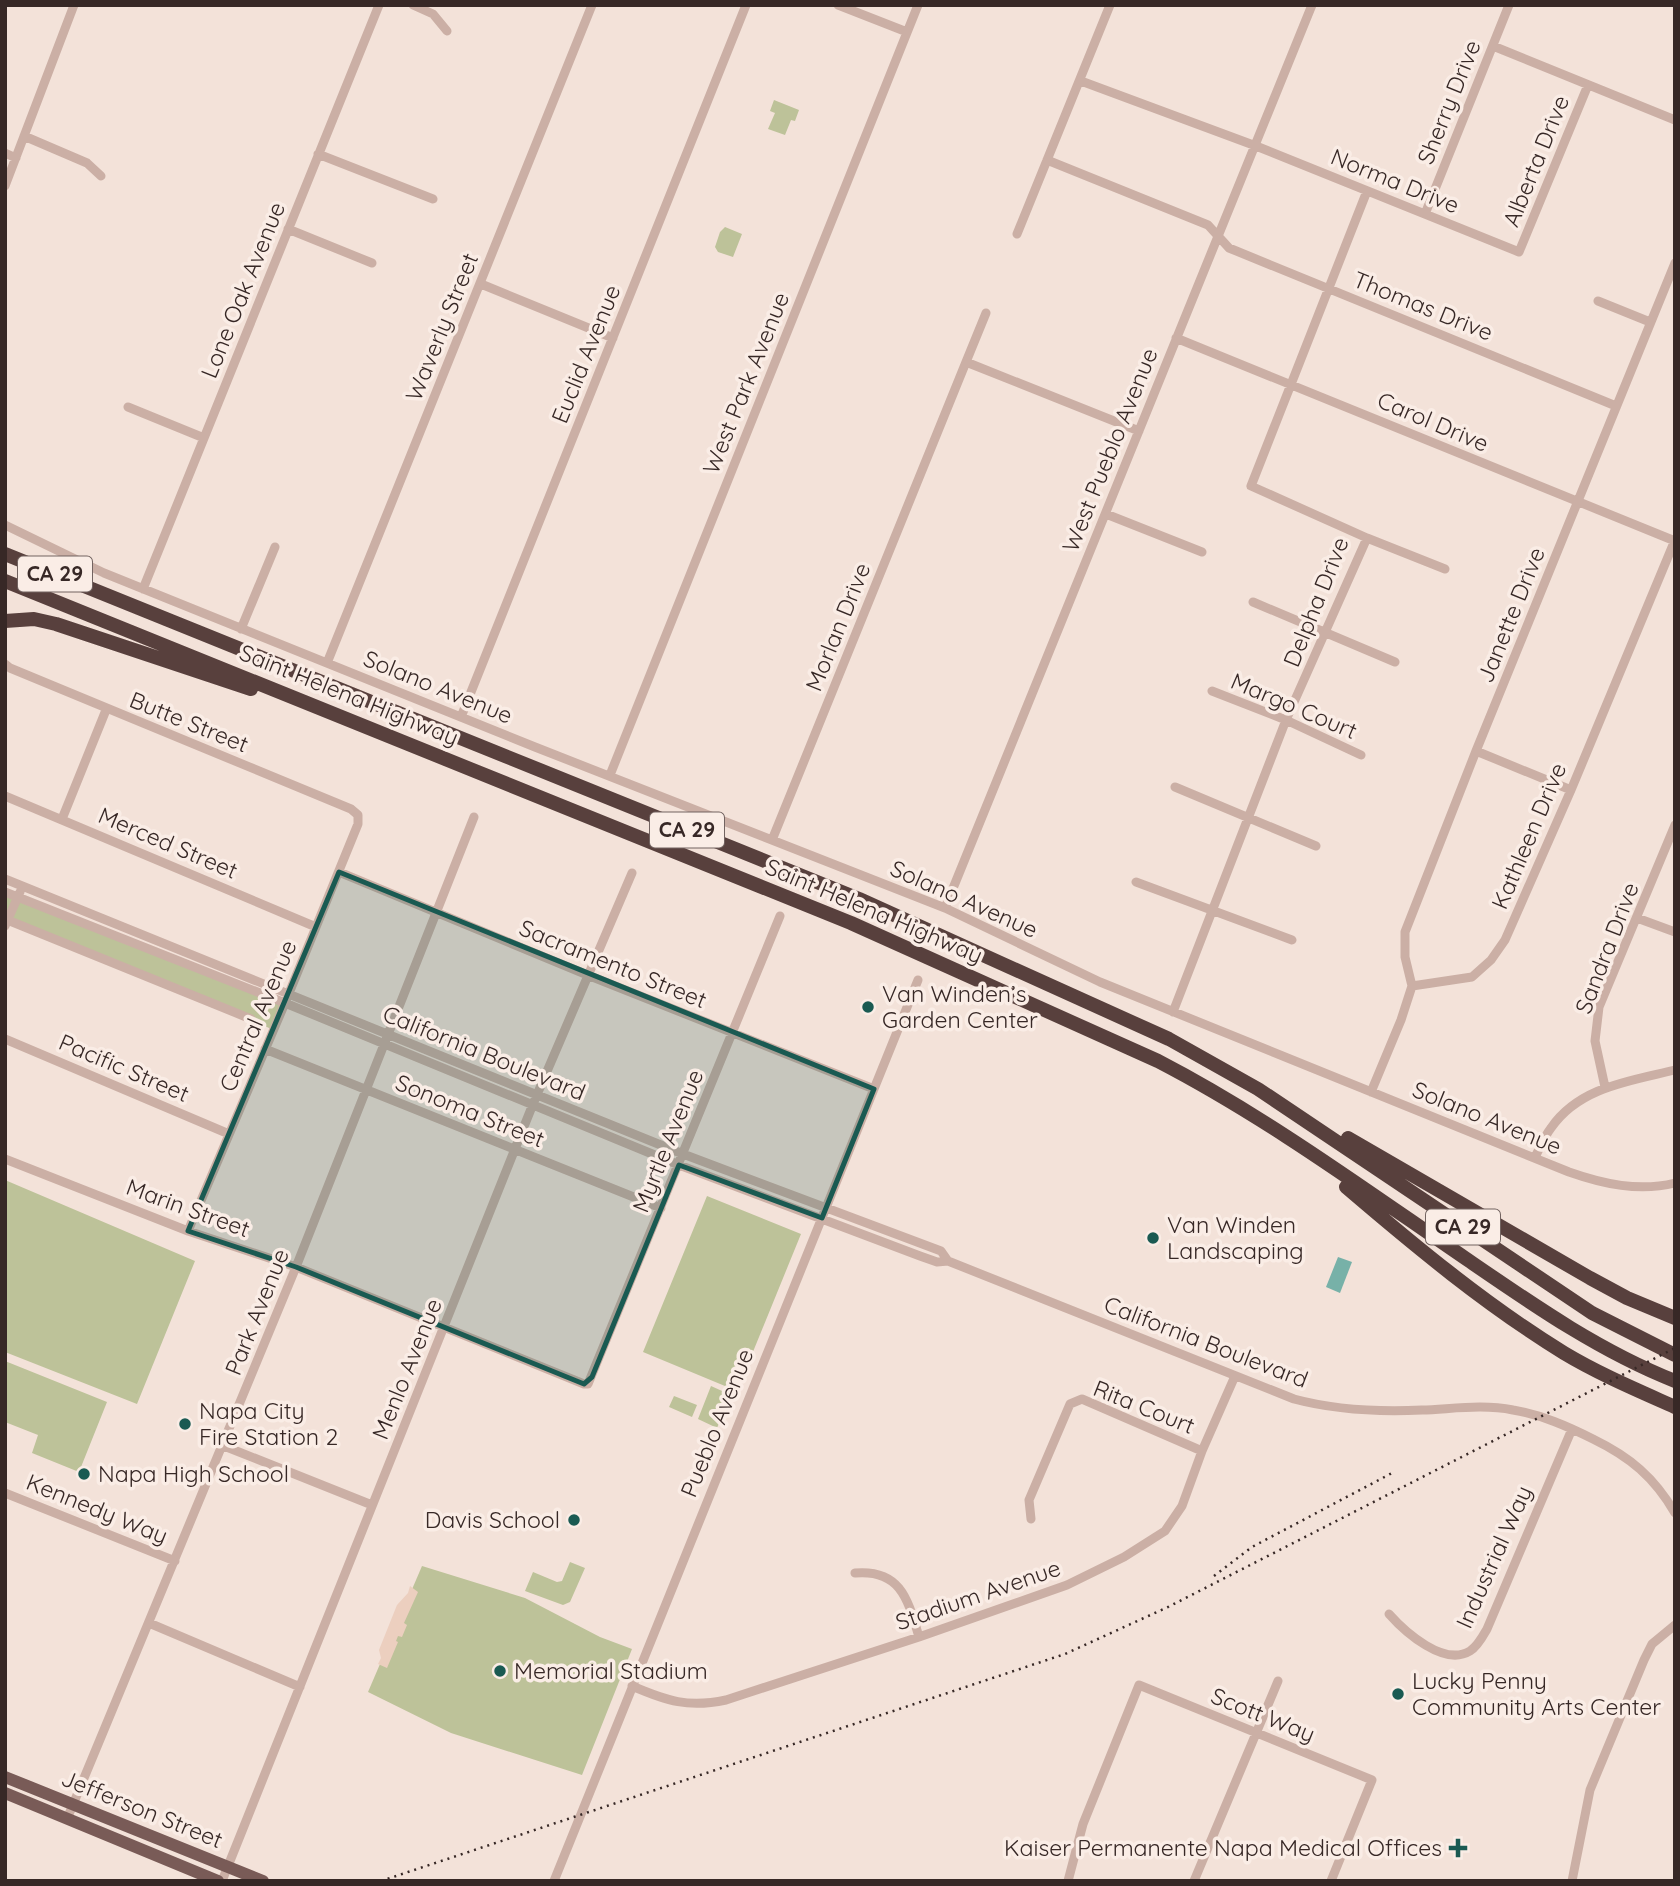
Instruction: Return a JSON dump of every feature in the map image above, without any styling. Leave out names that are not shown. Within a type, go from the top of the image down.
[{"type":"highway","name":"Saint Helena Highway","points":[[5,552],[859,900],[1157,1034],[1258,1088],[1592,1313],[1675,1355]]},
{"type":"highway","name":"Saint Helena Highway","points":[[5,580],[863,929],[1158,1061],[1202,1084],[1289,1138],[1536,1307],[1620,1356],[1675,1381]]},
{"type":"highway","points":[[5,621],[34,619],[56,624],[219,679],[338,715]]},
{"type":"highway","points":[[1258,1088],[1590,1278],[1627,1298],[1675,1318]]},
{"type":"highway","points":[[1289,1138],[1496,1308],[1566,1354],[1606,1376],[1675,1407]]},
{"type":"main road","name":"Jefferson Street","points":[[5,1777],[263,1881]]},
{"type":"main road","name":"Jefferson Street","points":[[5,1793],[220,1881]]},
{"type":"street","points":[[5,186],[74,5]]},
{"type":"street","name":"Lone Oak Avenue","points":[[144,589],[379,5]]},
{"type":"street","points":[[413,5],[433,14],[447,31]]},
{"type":"street","name":"Waverly Street","points":[[327,663],[592,5]]},
{"type":"street","name":"Euclid Avenue","points":[[461,717],[746,5]]},
{"type":"street","points":[[838,5],[907,32]]},
{"type":"street","name":"West Park Avenue","points":[[610,775],[918,5]]},
{"type":"street","points":[[1017,234],[1110,5]]},
{"type":"street","name":"West Pueblo Avenue","points":[[944,908],[1312,5]]},
{"type":"street","name":"Sherry Drive","points":[[1425,214],[1509,5]]},
{"type":"street","points":[[1493,46],[1675,120]]},
{"type":"street","name":"Norma Drive","points":[[1081,81],[1256,146],[1519,252]]},
{"type":"street","name":"Alberta Drive","points":[[1519,252],[1588,85]]},
{"type":"street","points":[[24,136],[87,163],[101,176]]},
{"type":"street","points":[[5,153],[16,158]]},
{"type":"street","points":[[318,154],[433,199]]},
{"type":"street","name":"Thomas Drive","points":[[1047,160],[1208,225],[1229,248],[1616,406]]},
{"type":"street","name":"Delpha Drive","points":[[1173,1012],[1286,720],[1367,538],[1251,486],[1367,191]]},
{"type":"street","points":[[288,229],[372,263]]},
{"type":"street","name":"Janette Drive","points":[[1412,986],[1405,957],[1405,932],[1675,263]]},
{"type":"street","points":[[481,284],[613,338]]},
{"type":"street","points":[[1598,301],[1650,322]]},
{"type":"street","name":"Morlan Drive","points":[[772,841],[986,313]]},
{"type":"street","name":"Carol Drive","points":[[1176,338],[1675,541]]},
{"type":"street","points":[[966,362],[1139,431]]},
{"type":"street","points":[[128,407],[204,438]]},
{"type":"street","points":[[1106,514],[1202,552]]},
{"type":"street","name":"Solano Avenue","points":[[5,525],[72,559],[144,589],[944,908],[1100,982],[1595,1181],[1622,1186],[1675,1183]]},
{"type":"street","points":[[1367,538],[1445,569]]},
{"type":"street","name":"Kathleen Drive","points":[[1412,986],[1472,977],[1491,960],[1505,940],[1675,541]]},
{"type":"street","points":[[241,629],[275,547]]},
{"type":"street","points":[[1253,602],[1395,662]]},
{"type":"street","name":"Butte Street","points":[[5,664],[106,710],[351,809],[358,815]]},
{"type":"street","name":"Margo Court","points":[[1212,691],[1286,720],[1361,755]]},
{"type":"street","points":[[62,819],[106,710]]},
{"type":"street","points":[[1476,751],[1571,790]]},
{"type":"street","points":[[1175,787],[1316,846]]},
{"type":"street","name":"Merced Street","points":[[5,796],[316,927]]},
{"type":"street","name":"Central Avenue","points":[[188,1231],[339,872],[358,824],[358,815]]},
{"type":"street","name":"Park Avenue","points":[[67,1819],[224,1446],[474,817]]},
{"type":"street","name":"Sandra Drive","points":[[1605,1087],[1595,1041],[1600,1007],[1675,825]]},
{"type":"street","name":"Sacramento Street","points":[[339,872],[874,1089]]},
{"type":"street","name":"Menlo Avenue","points":[[220,1881],[445,1329],[535,1100],[632,873]]},
{"type":"street","name":"California Boulevard","points":[[5,879],[389,1035],[679,1164],[937,1262],[948,1261],[1294,1399],[1339,1409],[1510,1409],[1540,1416],[1623,1454],[1652,1480],[1675,1513]]},
{"type":"street","points":[[1136,882],[1292,940]]},
{"type":"street","points":[[22,887],[6,922],[251,1019]]},
{"type":"street","name":"California Boulevard","points":[[5,892],[384,1045],[941,1251],[948,1261]]},
{"type":"street","name":"Myrtle Avenue","points":[[591,1381],[780,916]]},
{"type":"street","points":[[1637,918],[1675,932]]},
{"type":"street","name":"Pueblo Avenue","points":[[554,1881],[918,980]]},
{"type":"street","points":[[1371,1092],[1412,986]]},
{"type":"street","name":"Pacific Street","points":[[5,1039],[229,1134]]},
{"type":"street","name":"Sonoma Street","points":[[265,1049],[661,1208]]},
{"type":"street","points":[[1535,1157],[1550,1129],[1569,1108],[1605,1087],[1675,1070]]},
{"type":"street","name":"Marin Street","points":[[5,1159],[188,1231],[296,1267],[584,1384],[591,1381]]},
{"type":"street","name":"Stadium Avenue","points":[[632,1686],[683,1704],[704,1705],[726,1700],[1067,1585],[1124,1557],[1166,1531],[1182,1506],[1202,1451],[1235,1376]]},
{"type":"street","name":"Rita Court","points":[[1031,1519],[1029,1500],[1070,1404],[1082,1399],[1202,1451]]},
{"type":"street","name":"Industrial Way","points":[[1389,1614],[1403,1631],[1419,1643],[1446,1654],[1470,1651],[1475,1646],[1487,1629],[1572,1429]]},
{"type":"street","points":[[224,1446],[372,1505]]},
{"type":"street","name":"Kennedy Way","points":[[5,1493],[175,1561]]},
{"type":"street","points":[[855,1573],[871,1572],[893,1581],[907,1597],[919,1637]]},
{"type":"street","points":[[149,1623],[300,1687]]},
{"type":"street","points":[[1572,1881],[1590,1790],[1652,1644],[1675,1625]]},
{"type":"street","points":[[1194,1881],[1279,1681]]},
{"type":"street","name":"Scott Way","points":[[1068,1881],[1083,1824],[1139,1685],[1256,1735],[1372,1780],[1331,1881]]},
{"type":"highlighted area","points":[[339,872],[874,1089],[822,1218],[679,1165],[592,1377],[584,1384],[296,1267],[188,1231]]},
{"type":"green space","points":[[774,100],[799,110],[785,135],[768,129],[775,113],[770,111]]},
{"type":"green space","points":[[725,227],[742,234],[733,257],[718,252],[715,247],[720,232]]},
{"type":"green space","points":[[5,892],[285,1003],[273,1030],[5,919]]},
{"type":"green space","points":[[5,1180],[195,1261],[137,1404],[5,1352]]},
{"type":"green space","points":[[707,1196],[801,1234],[737,1391],[643,1352]]},
{"type":"green space","points":[[5,1361],[107,1402],[79,1472],[32,1453],[38,1435],[5,1422]]},
{"type":"green space","points":[[711,1386],[731,1395],[717,1428],[698,1419]]},
{"type":"green space","points":[[674,1396],[697,1405],[692,1417],[669,1407]]},
{"type":"green space","points":[[570,1562],[585,1568],[570,1602],[563,1605],[525,1591],[533,1572],[557,1582],[562,1581]]},
{"type":"green space","name":"Memorial Stadium","points":[[422,1566],[525,1598],[600,1637],[632,1649],[582,1775],[451,1733],[368,1692]]},
{"type":"shaded area","points":[[410,1586],[418,1592],[404,1623],[407,1625],[402,1637],[398,1636],[387,1668],[378,1664],[381,1658],[379,1650],[397,1605],[408,1593]]},
{"type":"water","points":[[1338,1257],[1352,1262],[1340,1293],[1326,1287]]},
{"type":"railway","points":[[381,1881],[1065,1654],[1168,1607],[1675,1348]]},
{"type":"railway","points":[[1214,1576],[1252,1547],[1392,1473]]},
{"type":"place","name":"Van Winden’s Garden Center","points":[[868,1007]]},
{"type":"place","name":"Van Winden Landscaping","points":[[1153,1238]]},
{"type":"place","name":"Napa City Fire Station 2","points":[[185,1424]]},
{"type":"place","name":"Napa High School","points":[[84,1474]]},
{"type":"place","name":"Davis School","points":[[574,1520]]},
{"type":"place","name":"Memorial Stadium","points":[[500,1671]]},
{"type":"place","name":"Lucky Penny Community Arts Center","points":[[1398,1694]]},
{"type":"place","name":"Kaiser Permanente Napa Medical Offices","points":[[1458,1848]]}]
